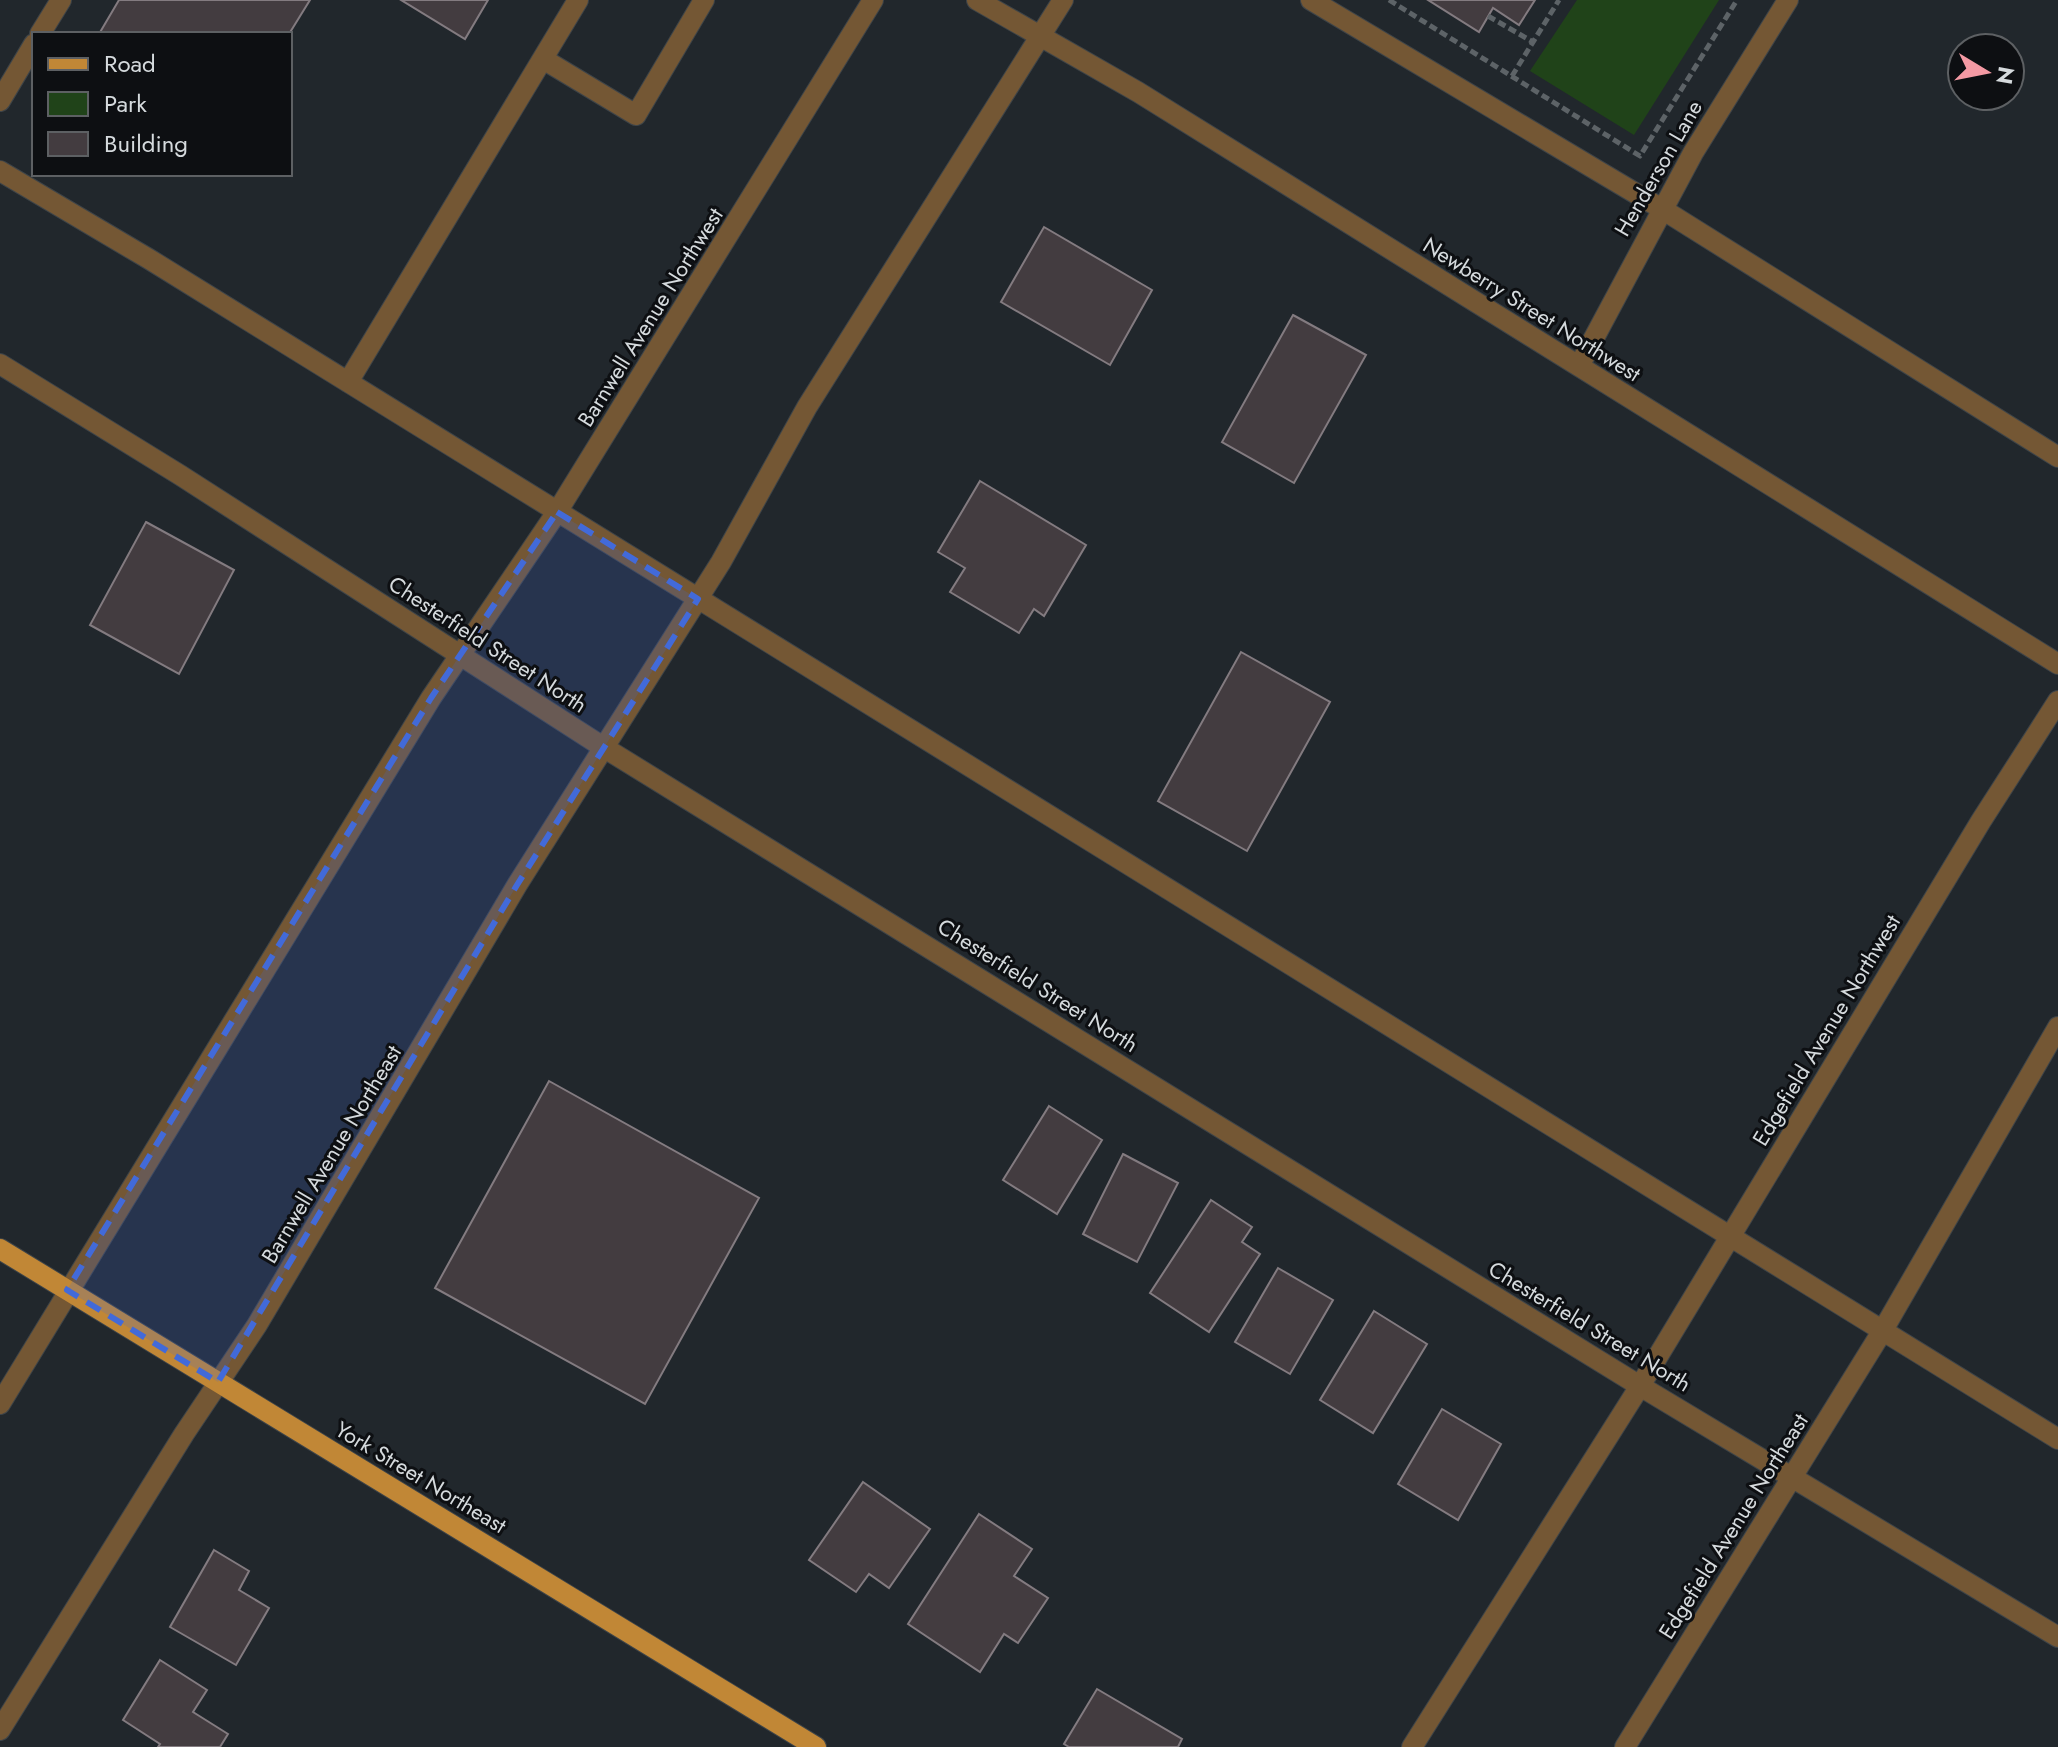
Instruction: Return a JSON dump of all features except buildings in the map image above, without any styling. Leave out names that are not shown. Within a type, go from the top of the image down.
[{"type":"main road","name":"York Street Northeast","points":[[0,1249],[816,1747]]},
{"type":"street","points":[[41,32],[61,0]]},
{"type":"street","points":[[348,382],[578,0]]},
{"type":"street","points":[[543,59],[636,115],[704,0]]},
{"type":"street","name":"Barnwell Avenue Northwest","points":[[461,654],[557,512],[873,0]]},
{"type":"street","name":"Newberry Street Northwest","points":[[977,0],[1138,92],[2058,664]]},
{"type":"street","points":[[698,599],[807,407],[1063,0]]},
{"type":"street","points":[[1311,0],[1662,209],[2058,457]]},
{"type":"street","name":"Henderson Lane","points":[[1579,366],[1662,209],[1788,0]]},
{"type":"street","points":[[0,101],[32,47]]},
{"type":"street","points":[[0,171],[348,382],[2058,1439]]},
{"type":"street","name":"Chesterfield Street North","points":[[0,364],[603,747],[1640,1386],[1793,1475],[2058,1637]]},
{"type":"street","name":"Barnwell Avenue Northeast","points":[[0,1730],[257,1325],[603,747],[698,599]]},
{"type":"street","points":[[0,1404],[67,1290],[461,654]]},
{"type":"street","name":"Edgefield Avenue Northwest","points":[[1640,1386],[1729,1235],[2058,701]]},
{"type":"street","points":[[1883,1330],[2058,1027]]},
{"type":"street","name":"Edgefield Avenue Northeast","points":[[1625,1747],[1883,1330]]},
{"type":"street","points":[[1412,1747],[1640,1386]]},
{"type":"path","points":[[1389,0],[1640,156],[1737,0]]},
{"type":"path","points":[[1512,76],[1559,0]]},
{"type":"path","points":[[1488,16],[1533,42]]},
{"type":"highlighted area","points":[[557,512],[698,599],[517,885],[218,1382],[67,1290],[431,698]]},
{"type":"green space","points":[[1577,0],[1719,0],[1634,135],[1530,71]]}]
